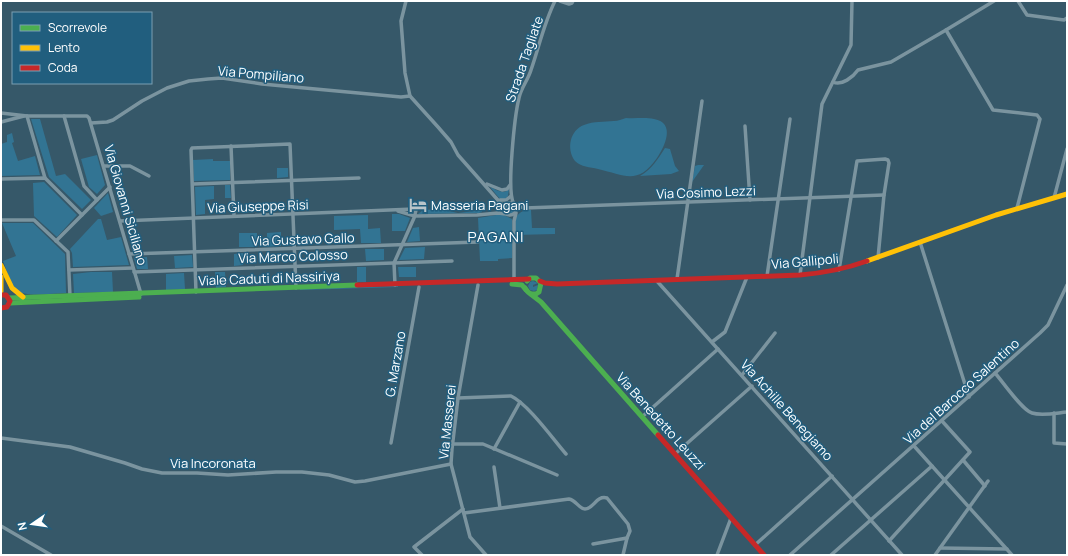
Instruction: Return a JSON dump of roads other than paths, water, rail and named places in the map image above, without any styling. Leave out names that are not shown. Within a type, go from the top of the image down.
[{"type":"main road","name":"Via Gallipoli","points":[[529,279],[534,278],[545,283],[557,284],[800,275],[839,270],[878,258],[1017,208],[1067,194]]},
{"type":"main road","points":[[1,266],[10,286],[15,293],[28,298]]},
{"type":"main road","points":[[1,278],[1,289],[7,298],[7,307],[1,308]]},
{"type":"main road","name":"Viale Caduti di Nassiriya","points":[[7,298],[514,281],[529,279]]},
{"type":"main road","points":[[529,279],[525,284],[526,290],[531,294]]},
{"type":"main road","points":[[540,281],[540,291]]},
{"type":"main road","name":"Viale Caduti di Nassiriya","points":[[7,298],[517,284],[522,285],[526,290]]},
{"type":"main road","name":"Via Gallipoli","points":[[531,294],[536,294],[546,286],[557,284]]},
{"type":"main road","name":"Via Benedetto Leuzzi","points":[[540,291],[541,302]]},
{"type":"main road","name":"Via Benedetto Leuzzi","points":[[531,294],[541,302],[764,555]]},
{"type":"street","points":[[406,1],[401,21],[405,73],[410,96],[438,126],[458,155],[499,200],[506,214],[511,216],[514,221]]},
{"type":"street","name":"Strada Tagliate","points":[[515,204],[511,196],[510,184],[513,141],[519,97],[528,79],[544,29],[555,1]]},
{"type":"street","points":[[560,1],[568,4],[572,3],[573,1]]},
{"type":"street","points":[[800,275],[822,104],[851,45],[852,1]]},
{"type":"street","points":[[833,82],[836,84],[844,82],[856,74],[858,70],[892,62],[994,1]]},
{"type":"street","points":[[1018,1],[1027,15],[1064,20],[1067,18]]},
{"type":"street","points":[[946,30],[993,110],[1031,114],[1039,117],[1040,119],[1017,208]]},
{"type":"street","name":"Via Pompiliano","points":[[91,123],[113,120],[142,101],[167,88],[189,81],[208,79],[222,78],[401,97],[410,96]]},
{"type":"street","points":[[677,279],[702,101]]},
{"type":"street","points":[[1,113],[27,116],[87,116],[90,118],[91,123]]},
{"type":"street","points":[[1,122],[27,116]]},
{"type":"street","points":[[27,116],[45,178],[82,215]]},
{"type":"street","points":[[64,116],[84,186],[97,200]]},
{"type":"street","points":[[767,276],[790,119]]},
{"type":"street","name":"Via Giovanni Siciliano","points":[[91,123],[141,294]]},
{"type":"street","points":[[745,126],[750,200]]},
{"type":"street","points":[[196,292],[191,150],[195,147],[290,144],[296,288]]},
{"type":"street","points":[[231,146],[234,216]]},
{"type":"street","points":[[1054,198],[1067,149]]},
{"type":"street","points":[[839,270],[857,161],[885,158],[889,163],[884,195],[878,258]]},
{"type":"street","points":[[104,166],[130,166],[149,176]]},
{"type":"street","points":[[1,180],[45,178]]},
{"type":"street","points":[[192,184],[359,178]]},
{"type":"street","points":[[484,183],[502,190],[507,189],[510,184]]},
{"type":"street","points":[[56,241],[110,187]]},
{"type":"street","name":"Via Cosimo Lezzi","points":[[515,204],[528,208],[884,195]]},
{"type":"street","points":[[499,200],[506,200],[511,196]]},
{"type":"street","points":[[499,200],[503,203],[515,204],[514,281]]},
{"type":"street","points":[[504,208],[508,203]]},
{"type":"street","name":"Via Giuseppe Risi","points":[[496,213],[504,208]]},
{"type":"street","name":"Via Cosimo Lezzi","points":[[516,213],[528,208]]},
{"type":"street","name":"Via Giuseppe Risi","points":[[120,221],[397,211],[410,209],[416,210],[415,216]]},
{"type":"street","name":"Via Giuseppe Risi","points":[[397,211],[415,216],[477,216],[496,213],[506,214]]},
{"type":"street","points":[[511,216],[516,213]]},
{"type":"street","points":[[395,285],[394,263],[415,216]]},
{"type":"street","points":[[1,220],[34,220],[68,252],[70,296]]},
{"type":"street","name":"Via Gustavo Gallo","points":[[129,254],[478,242]]},
{"type":"street","points":[[920,242],[969,397]]},
{"type":"street","name":"Via Marco Colosso","points":[[69,270],[195,270],[452,260]]},
{"type":"street","points":[[712,342],[725,332],[747,277]]},
{"type":"street","name":"Via Achille Benegiamo","points":[[656,280],[902,555]]},
{"type":"street","name":"Via Masserei","points":[[478,285],[458,398],[452,444],[452,464],[470,537],[486,555]]},
{"type":"street","name":"Via del Barocco Salentino","points":[[790,555],[1048,325],[1067,285]]},
{"type":"street","name":"G. Marzano","points":[[391,443],[419,287]]},
{"type":"street","points":[[742,375],[776,333]]},
{"type":"street","points":[[642,417],[718,349]]},
{"type":"street","points":[[995,373],[1022,405],[1031,412],[1067,412]]},
{"type":"street","points":[[675,454],[752,386]]},
{"type":"street","points":[[458,398],[511,396],[520,402],[566,454]]},
{"type":"street","points":[[494,448],[520,402]]},
{"type":"street","points":[[1054,413],[1054,443],[1067,444]]},
{"type":"street","points":[[889,540],[970,452],[942,420]]},
{"type":"street","name":"Via Incoronata","points":[[1,438],[70,447],[142,469],[162,473],[233,475],[302,472],[329,475],[360,482],[452,464]]},
{"type":"street","points":[[452,444],[483,444],[557,475]]},
{"type":"street","points":[[914,446],[1012,555]]},
{"type":"street","points":[[963,460],[985,486]]},
{"type":"street","points":[[831,555],[932,466]]},
{"type":"street","points":[[494,467],[500,508]]},
{"type":"street","points":[[756,545],[832,476]]},
{"type":"street","points":[[935,555],[988,481]]},
{"type":"street","points":[[422,555],[414,547],[463,511],[569,499],[575,501],[582,508],[586,509],[604,497],[607,498],[628,524],[630,531],[623,555]]},
{"type":"street","points":[[717,555],[731,518]]},
{"type":"street","points":[[1,526],[51,555]]},
{"type":"street","points":[[593,544],[627,538]]},
{"type":"street","points":[[940,548],[1007,549]]},
{"type":"place","name":"Masseria Pagani","points":[[418,205]]},
{"type":"district","name":"PAGANI","points":[[496,236]]}]
